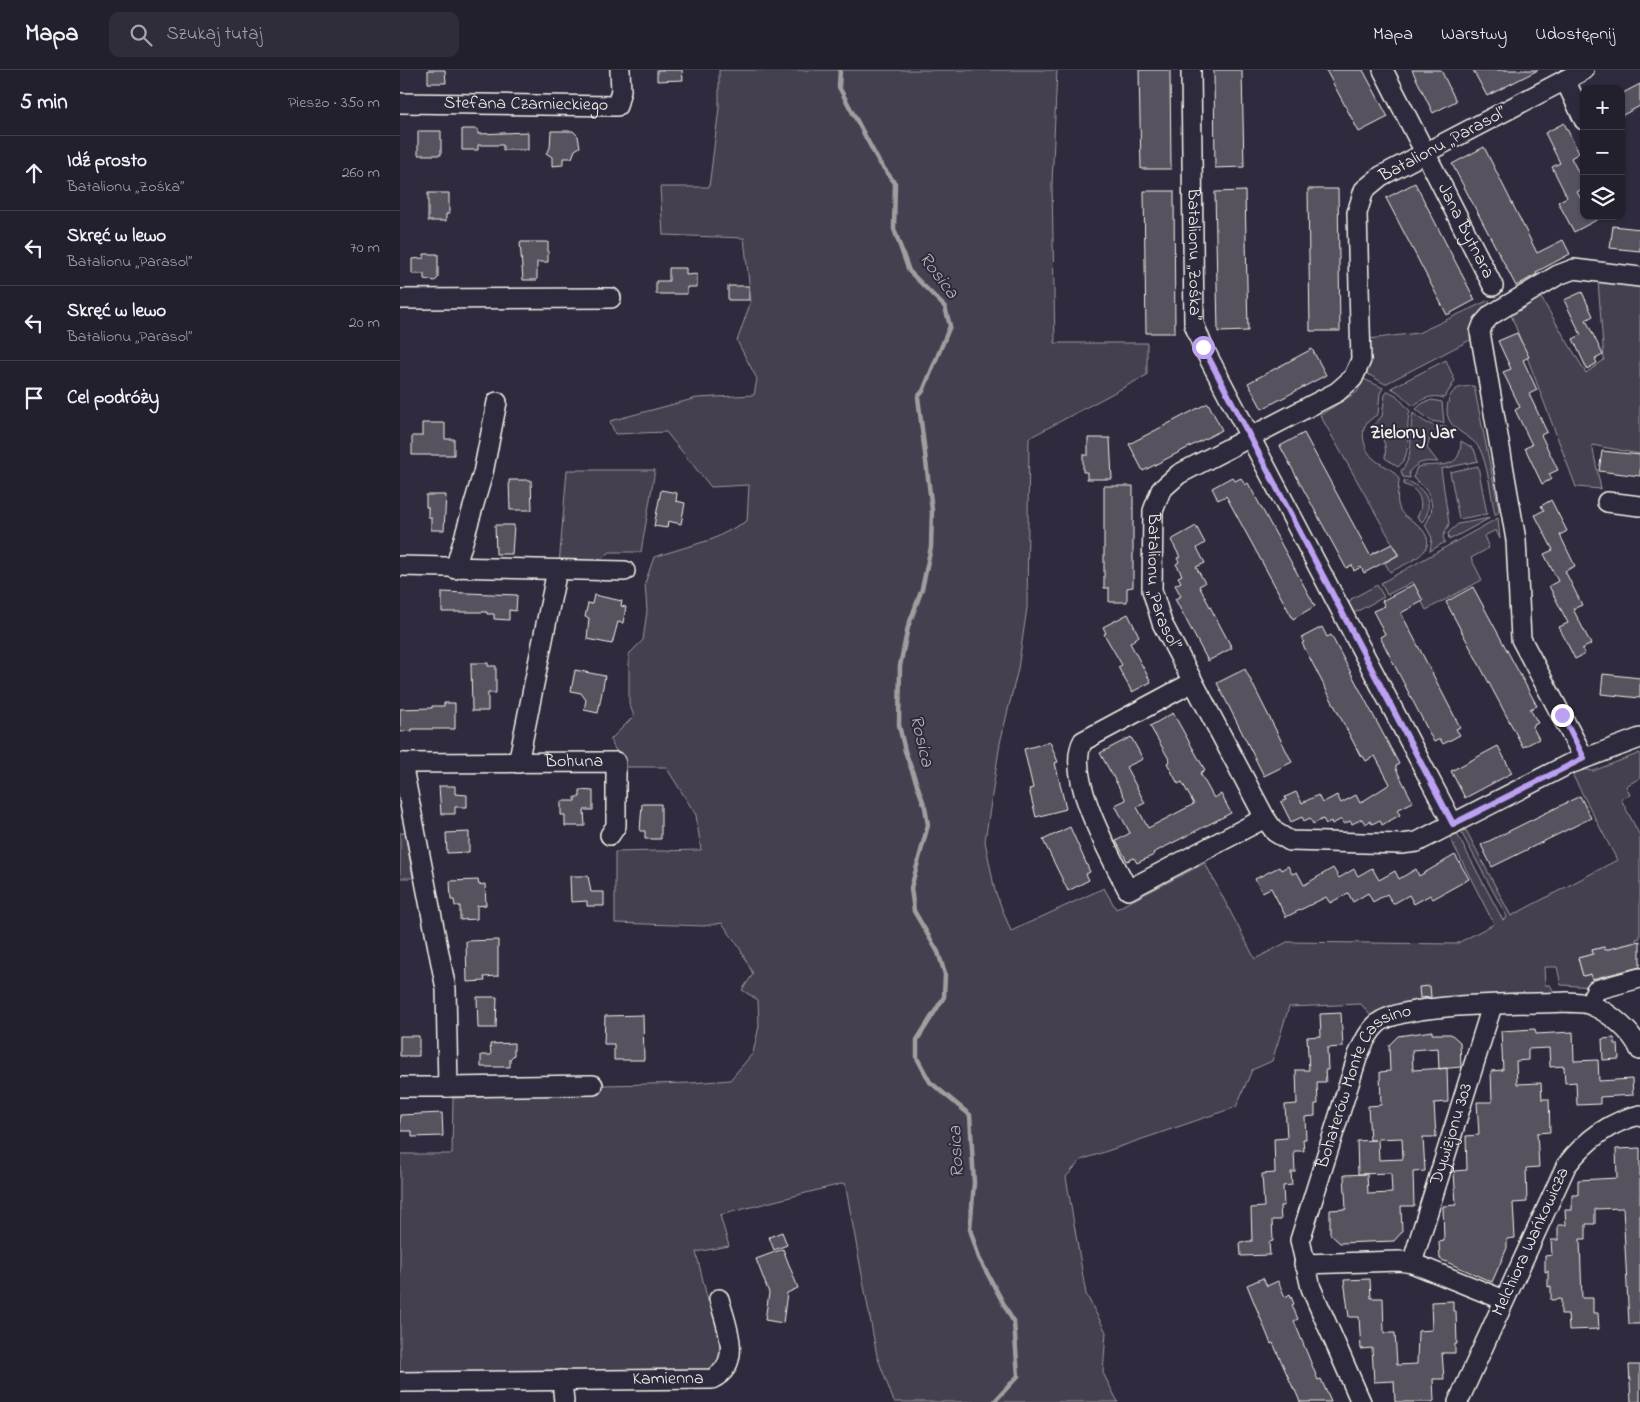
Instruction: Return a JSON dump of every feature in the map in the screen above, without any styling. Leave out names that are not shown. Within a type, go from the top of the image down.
[{"type":"street","name":"Stefana Czarnieckiego","points":[[400,104],[617,106],[621,90],[620,70]]},
{"type":"street","name":"Batalionu „Zośka”","points":[[1191,70],[1194,324],[1203,347],[1453,824]]},
{"type":"street","name":"Jana Bytnara","points":[[1383,70],[1493,286]]},
{"type":"street","name":"Batalionu „Parasol”","points":[[1584,70],[1381,176],[1364,190],[1357,213],[1361,360],[1353,378],[1337,392],[1179,474],[1160,490],[1153,512],[1152,590],[1162,623],[1265,818],[1280,836],[1298,842],[1409,843],[1424,839],[1584,758],[1640,738]]},
{"type":"street","points":[[1565,80],[1580,112]]},
{"type":"street","points":[[1584,758],[1521,639],[1516,540],[1480,332],[1483,324],[1491,315],[1566,272],[1582,269],[1640,278]]},
{"type":"street","points":[[400,299],[611,298]]},
{"type":"street","points":[[455,569],[483,473],[497,402]]},
{"type":"street","points":[[1607,502],[1640,506]]},
{"type":"street","points":[[400,566],[455,569],[625,572]]},
{"type":"street","name":"Bohuna","points":[[518,762],[556,570]]},
{"type":"street","points":[[1193,682],[1082,740],[1078,749],[1077,759],[1084,790],[1098,832],[1110,857],[1128,890],[1265,818]]},
{"type":"street","name":"Bohuna","points":[[401,763],[616,762],[616,826],[610,835]]},
{"type":"street","points":[[401,763],[446,989],[448,1087]]},
{"type":"street","points":[[1589,1004],[1596,990],[1640,978]]},
{"type":"street","name":"Bohaterów Monte Cassino","points":[[1361,1402],[1311,1288],[1300,1240],[1358,1056],[1368,1034],[1379,1023],[1404,1012],[1567,1002],[1589,1004],[1618,1023],[1636,1040],[1640,1050]]},
{"type":"street","name":"Dywizjonu 303","points":[[1412,1263],[1492,1006]]},
{"type":"street","points":[[400,1087],[593,1085]]},
{"type":"street","name":"Melchiora Wańkowicza","points":[[1458,1402],[1566,1166],[1578,1151],[1602,1130],[1627,1118],[1640,1115]]},
{"type":"street","points":[[1304,1264],[1399,1260],[1412,1263],[1504,1300]]},
{"type":"street","name":"Kamienna","points":[[400,1382],[712,1379],[721,1374],[730,1359],[730,1340],[719,1299]]},
{"type":"street","points":[[562,1380],[564,1402]]},
{"type":"shaded area","points":[[719,70],[1057,70],[1052,185],[1055,343],[1147,343],[1147,375],[1029,438],[1027,608],[1018,669],[1000,743],[985,841],[995,891],[1011,931],[1104,888],[1116,909],[1205,863],[1255,959],[1287,942],[1456,944],[1494,924],[1450,838],[1457,834],[1503,920],[1507,917],[1461,832],[1466,830],[1511,916],[1617,860],[1572,774],[1584,769],[1593,771],[1640,753],[1640,778],[1626,786],[1630,795],[1621,799],[1640,836],[1640,938],[1636,939],[1637,942],[1605,950],[1604,947],[1592,950],[1593,954],[1578,958],[1583,976],[1591,974],[1592,979],[1602,976],[1604,983],[1594,987],[1561,985],[1557,967],[1544,967],[1545,985],[1550,985],[1556,995],[1420,1000],[1420,1004],[1384,1014],[1381,1010],[1378,1012],[1381,1016],[1378,1017],[1371,1016],[1361,1004],[1289,1007],[1272,1061],[1252,1070],[1236,1107],[1081,1160],[1066,1177],[1086,1294],[1106,1332],[1103,1373],[1118,1402],[894,1402],[877,1356],[845,1183],[720,1215],[729,1246],[696,1252],[708,1301],[711,1300],[725,1351],[715,1373],[400,1377],[400,1154],[452,1154],[453,1098],[554,1094],[562,1086],[691,1083],[730,1080],[753,1053],[759,1026],[758,1000],[742,990],[753,974],[739,947],[722,923],[704,926],[615,923],[615,852],[701,850],[696,815],[666,767],[625,767],[610,740],[634,716],[629,703],[629,654],[643,640],[647,611],[645,583],[654,557],[713,539],[747,521],[749,485],[711,487],[666,432],[615,434],[610,421],[697,398],[754,395],[757,379],[737,341],[751,301],[744,238],[663,235],[660,187],[709,187],[719,108]]},
{"type":"shaded area","points":[[1598,281],[1640,285],[1640,454],[1592,445],[1601,489],[1576,487],[1510,312],[1540,296],[1586,373],[1604,360]]},
{"type":"shaded area","points":[[1489,300],[1491,305],[1473,332],[1472,339],[1385,384],[1366,373],[1368,339],[1418,333]]},
{"type":"shaded area","points":[[1446,360],[1455,381],[1444,398],[1427,398],[1413,406],[1391,388]]},
{"type":"shaded area","points":[[1364,379],[1383,388],[1380,393],[1378,414],[1364,428],[1365,446],[1372,457],[1396,474],[1399,479],[1397,498],[1400,510],[1406,517],[1418,525],[1428,541],[1426,548],[1421,554],[1390,572],[1385,563],[1399,555],[1320,415],[1357,392]]},
{"type":"shaded area","points":[[1474,386],[1499,509],[1499,512],[1495,515],[1482,454],[1472,440],[1453,425],[1447,410],[1449,399],[1456,389]]},
{"type":"shaded area","points":[[1388,391],[1396,395],[1410,411],[1406,455],[1398,467],[1385,458],[1383,440],[1379,433],[1371,428],[1382,416],[1385,395]]},
{"type":"shaded area","points":[[1432,400],[1442,402],[1444,423],[1431,421],[1416,409],[1423,403]]},
{"type":"shaded area","points":[[1413,413],[1428,423],[1446,427],[1450,432],[1430,438],[1427,448],[1438,462],[1425,462],[1412,468],[1409,472],[1410,478],[1403,477],[1401,471],[1406,464],[1410,450]]},
{"type":"shaded area","points":[[1461,441],[1474,449],[1478,461],[1441,469],[1449,524],[1443,537],[1445,542],[1430,551],[1432,538],[1425,525],[1431,512],[1431,499],[1424,488],[1413,478],[1417,467],[1452,462],[1457,458],[1460,451]]},
{"type":"shaded area","points":[[1478,466],[1487,514],[1459,519],[1450,472]]},
{"type":"shaded area","points":[[567,470],[655,470],[641,552],[610,552],[597,562],[559,565]]},
{"type":"shaded area","points":[[1404,480],[1417,486],[1426,496],[1428,509],[1422,522],[1417,517],[1421,507],[1420,498],[1414,490],[1404,485]]},
{"type":"shaded area","points":[[1490,518],[1449,540],[1448,533],[1458,524]]},
{"type":"shaded area","points":[[1498,518],[1500,539],[1496,530],[1484,536],[1489,548],[1471,558],[1482,580],[1426,610],[1412,582],[1387,595],[1381,583]]},
{"type":"shaded area","points":[[1377,585],[1384,597],[1354,613],[1349,603],[1351,599]]},
{"type":"shaded area","points":[[400,833],[405,833],[413,878],[400,878]]},
{"type":"building","points":[[428,70],[445,70],[446,83],[428,83]]},
{"type":"building","points":[[657,70],[682,70],[683,80],[657,81]]},
{"type":"building","points":[[1139,70],[1170,70],[1171,169],[1141,169]]},
{"type":"building","points":[[1214,70],[1242,70],[1244,167],[1215,168]]},
{"type":"building","points":[[1326,70],[1363,70],[1388,117],[1359,132]]},
{"type":"building","points":[[1412,70],[1441,70],[1456,101],[1433,113]]},
{"type":"building","points":[[1473,70],[1538,70],[1487,96]]},
{"type":"building","points":[[1640,84],[1640,106],[1625,114],[1625,92]]},
{"type":"building","points":[[1564,123],[1579,153],[1571,158],[1580,175],[1580,190],[1577,192],[1580,197],[1580,220],[1596,220],[1574,232],[1558,202],[1567,197],[1552,167],[1560,163],[1545,133]]},
{"type":"building","points":[[462,129],[478,129],[478,134],[528,132],[528,150],[503,150],[503,145],[478,145],[478,150],[462,150]]},
{"type":"building","points":[[418,131],[441,131],[441,155],[418,155]]},
{"type":"building","points":[[551,131],[573,131],[578,136],[580,147],[575,150],[572,158],[563,158],[563,165],[552,166],[552,157],[546,153],[550,148]]},
{"type":"building","points":[[1484,147],[1537,253],[1563,240],[1570,254],[1536,272],[1537,274],[1516,286],[1452,164]]},
{"type":"building","points":[[1415,183],[1475,300],[1447,315],[1386,198]]},
{"type":"building","points":[[1308,189],[1338,189],[1340,331],[1310,331]]},
{"type":"building","points":[[1144,191],[1174,191],[1175,333],[1146,333]]},
{"type":"building","points":[[1245,191],[1248,331],[1218,332],[1215,192]]},
{"type":"building","points":[[428,193],[449,193],[449,214],[446,214],[446,221],[428,221]]},
{"type":"building","points":[[1613,226],[1640,229],[1640,251],[1610,248]]},
{"type":"building","points":[[520,242],[548,242],[548,262],[537,262],[537,280],[523,280]]},
{"type":"building","points":[[424,254],[438,254],[438,278],[435,281],[424,279],[424,274],[412,274],[412,259],[424,258]]},
{"type":"building","points":[[669,268],[686,268],[686,275],[697,274],[697,287],[687,287],[687,294],[656,294],[656,281],[669,281]]},
{"type":"building","points":[[728,286],[749,286],[749,300],[728,300]]},
{"type":"building","points":[[1582,292],[1593,316],[1586,320],[1603,355],[1595,359],[1597,363],[1587,369],[1573,339],[1581,335],[1564,300]]},
{"type":"building","points":[[1517,333],[1529,357],[1523,360],[1537,390],[1529,394],[1547,432],[1541,435],[1558,470],[1549,474],[1552,479],[1542,484],[1525,448],[1532,445],[1515,410],[1520,407],[1503,372],[1511,369],[1498,341]]},
{"type":"building","points":[[1312,349],[1326,375],[1262,409],[1248,383]]},
{"type":"building","points":[[1208,403],[1222,430],[1143,471],[1129,444]]},
{"type":"building","points":[[422,423],[445,423],[445,439],[454,439],[454,455],[412,455],[412,436],[422,436]]},
{"type":"building","points":[[1304,433],[1370,555],[1392,544],[1398,555],[1364,573],[1361,567],[1354,571],[1352,565],[1346,568],[1280,446]]},
{"type":"building","points":[[1088,438],[1110,438],[1112,479],[1087,479],[1087,472],[1083,472],[1083,455],[1088,455]]},
{"type":"building","points":[[1602,451],[1640,455],[1640,476],[1599,471]]},
{"type":"building","points":[[1232,477],[1235,481],[1241,478],[1245,485],[1248,483],[1315,606],[1293,619],[1226,496],[1218,500],[1212,488]]},
{"type":"building","points":[[509,480],[531,480],[532,510],[510,510]]},
{"type":"building","points":[[1104,486],[1133,486],[1133,587],[1127,588],[1127,602],[1109,602],[1109,588],[1104,588]]},
{"type":"building","points":[[661,490],[677,493],[676,501],[685,503],[681,524],[668,521],[667,528],[654,526]]},
{"type":"building","points":[[426,495],[446,495],[444,530],[431,530],[431,517],[428,517]]},
{"type":"building","points":[[1551,500],[1567,531],[1560,535],[1575,566],[1565,571],[1582,605],[1573,609],[1591,644],[1582,649],[1585,654],[1575,659],[1559,627],[1568,623],[1549,586],[1558,581],[1544,554],[1553,550],[1535,515],[1544,510],[1541,506]]},
{"type":"building","points":[[495,525],[514,525],[512,554],[496,554]]},
{"type":"building","points":[[1196,526],[1205,543],[1197,548],[1205,563],[1196,567],[1205,583],[1199,586],[1232,648],[1208,661],[1175,599],[1181,596],[1175,585],[1181,582],[1178,577],[1182,575],[1176,564],[1179,562],[1177,558],[1180,557],[1171,540]]},
{"type":"building","points":[[1414,584],[1423,601],[1401,613],[1460,727],[1456,729],[1460,735],[1443,744],[1440,739],[1434,742],[1380,637],[1385,634],[1373,611],[1385,606],[1382,601]]},
{"type":"building","points":[[1473,587],[1537,706],[1530,709],[1538,723],[1532,726],[1539,739],[1523,747],[1446,602]]},
{"type":"building","points":[[442,592],[517,595],[516,611],[509,610],[509,620],[494,619],[494,614],[487,614],[487,612],[442,612]]},
{"type":"building","points":[[594,595],[622,601],[621,606],[626,607],[623,623],[618,622],[612,644],[587,639],[589,618],[585,617],[588,603],[592,604]]},
{"type":"building","points":[[1128,614],[1139,636],[1130,643],[1151,682],[1132,692],[1118,667],[1122,665],[1104,634],[1106,633],[1103,627]]},
{"type":"building","points":[[1322,627],[1327,637],[1331,635],[1399,764],[1396,766],[1396,769],[1413,802],[1397,810],[1400,815],[1382,825],[1380,820],[1372,824],[1370,821],[1365,824],[1362,819],[1352,824],[1350,821],[1344,824],[1342,819],[1332,824],[1331,821],[1326,824],[1323,819],[1313,824],[1310,818],[1304,821],[1302,817],[1291,822],[1281,802],[1286,800],[1285,797],[1296,792],[1302,803],[1318,795],[1322,803],[1337,795],[1341,803],[1356,795],[1360,803],[1390,784],[1375,756],[1366,761],[1363,756],[1361,757],[1302,643],[1304,642],[1301,638]]},
{"type":"building","points":[[471,663],[488,663],[488,666],[496,666],[496,693],[488,693],[488,711],[472,711]]},
{"type":"building","points":[[1245,669],[1292,762],[1264,776],[1217,683]]},
{"type":"building","points":[[575,670],[605,676],[598,713],[584,710],[586,700],[581,693],[571,691]]},
{"type":"building","points":[[1603,674],[1640,678],[1640,698],[1601,694]]},
{"type":"building","points":[[444,703],[455,703],[455,729],[412,729],[412,731],[400,732],[400,709],[432,708],[432,706],[444,706]]},
{"type":"building","points":[[1173,713],[1205,770],[1200,773],[1214,798],[1221,794],[1231,813],[1137,863],[1134,858],[1127,861],[1116,841],[1130,833],[1115,805],[1126,800],[1100,753],[1131,737],[1143,759],[1126,767],[1145,803],[1137,807],[1148,828],[1194,804],[1182,782],[1178,784],[1167,763],[1170,761],[1150,726]]},
{"type":"building","points":[[1050,742],[1058,762],[1055,763],[1066,809],[1036,817],[1029,789],[1033,788],[1024,749]]},
{"type":"building","points":[[1498,746],[1512,773],[1465,798],[1451,771]]},
{"type":"building","points":[[439,786],[455,786],[455,794],[467,795],[467,807],[455,807],[455,814],[441,814]]},
{"type":"building","points":[[580,790],[593,791],[593,810],[584,810],[585,826],[565,826],[565,815],[561,815],[561,801],[575,801],[575,797],[580,797]]},
{"type":"building","points":[[1580,796],[1591,818],[1492,867],[1481,845]]},
{"type":"building","points":[[642,804],[661,804],[661,839],[645,839],[645,831],[640,831]]},
{"type":"building","points":[[1070,827],[1090,872],[1086,874],[1089,880],[1068,891],[1043,840]]},
{"type":"building","points":[[469,832],[469,852],[447,853],[446,833]]},
{"type":"building","points":[[1455,855],[1469,879],[1433,899],[1430,895],[1414,904],[1409,895],[1393,904],[1387,894],[1373,902],[1368,893],[1353,902],[1348,893],[1330,903],[1326,897],[1286,917],[1271,888],[1262,892],[1255,879],[1279,867],[1281,870],[1288,866],[1292,874],[1297,872],[1304,885],[1333,868],[1339,878],[1354,869],[1358,876],[1372,868],[1379,880],[1395,871],[1399,879],[1416,869],[1419,876]]},
{"type":"building","points":[[570,876],[588,876],[591,892],[604,892],[604,906],[587,906],[587,901],[571,902]]},
{"type":"building","points":[[478,880],[479,885],[485,884],[486,905],[477,906],[477,919],[460,920],[460,906],[455,906],[454,900],[451,900],[450,881]]},
{"type":"building","points":[[498,940],[498,976],[484,977],[485,981],[467,982],[466,941]]},
{"type":"building","points":[[1640,941],[1640,967],[1592,979],[1591,974],[1583,976],[1578,958],[1593,954],[1592,950],[1604,947],[1605,950]]},
{"type":"building","points":[[1430,986],[1431,997],[1420,998],[1419,987]]},
{"type":"building","points":[[477,997],[497,997],[496,1028],[478,1028]]},
{"type":"building","points":[[1341,1013],[1343,1047],[1327,1048],[1328,1070],[1325,1070],[1326,1082],[1317,1082],[1318,1104],[1315,1104],[1315,1116],[1305,1117],[1306,1139],[1303,1139],[1304,1151],[1294,1151],[1295,1172],[1291,1172],[1292,1185],[1283,1186],[1284,1206],[1280,1206],[1281,1220],[1272,1220],[1273,1241],[1269,1242],[1270,1255],[1241,1256],[1240,1242],[1252,1241],[1251,1208],[1264,1207],[1262,1174],[1275,1173],[1274,1139],[1287,1138],[1285,1105],[1297,1104],[1296,1070],[1309,1070],[1307,1037],[1321,1036],[1320,1014]]},
{"type":"building","points":[[643,1015],[644,1060],[614,1060],[614,1044],[604,1044],[605,1016]]},
{"type":"building","points":[[1535,1029],[1536,1034],[1573,1032],[1574,1061],[1598,1060],[1599,1081],[1632,1079],[1633,1095],[1600,1097],[1600,1104],[1577,1105],[1576,1082],[1565,1083],[1564,1066],[1550,1067],[1549,1048],[1528,1049],[1528,1060],[1516,1061],[1517,1084],[1541,1083],[1542,1099],[1549,1099],[1550,1132],[1537,1133],[1539,1167],[1526,1168],[1527,1202],[1513,1203],[1515,1238],[1507,1239],[1507,1248],[1492,1282],[1440,1259],[1439,1242],[1444,1241],[1443,1206],[1456,1205],[1454,1171],[1467,1170],[1466,1136],[1479,1135],[1477,1102],[1492,1102],[1491,1071],[1503,1070],[1501,1031]]},
{"type":"building","points":[[1432,1031],[1432,1034],[1451,1034],[1460,1042],[1461,1067],[1447,1068],[1448,1102],[1434,1103],[1436,1137],[1423,1137],[1425,1171],[1413,1172],[1414,1206],[1401,1206],[1402,1232],[1394,1241],[1340,1243],[1330,1234],[1330,1210],[1346,1209],[1344,1175],[1367,1174],[1368,1194],[1392,1193],[1391,1173],[1358,1174],[1357,1141],[1375,1140],[1370,1140],[1368,1106],[1381,1105],[1380,1072],[1390,1071],[1389,1045],[1398,1036]],"holes":[[[1438,1048],[1439,1068],[1413,1070],[1412,1050]],[[1402,1138],[1403,1159],[1379,1160],[1378,1139]]]},
{"type":"building","points":[[400,1036],[419,1036],[419,1056],[400,1056]]},
{"type":"building","points":[[1614,1038],[1615,1044],[1618,1044],[1619,1059],[1603,1060],[1602,1039]]},
{"type":"building","points":[[514,1043],[514,1055],[510,1059],[510,1067],[481,1067],[481,1055],[491,1055],[490,1044]]},
{"type":"building","points":[[442,1113],[443,1136],[412,1137],[412,1131],[400,1131],[400,1115]]},
{"type":"building","points":[[1640,1148],[1640,1324],[1629,1324],[1623,1208],[1595,1209],[1595,1224],[1586,1224],[1586,1239],[1580,1239],[1581,1270],[1582,1298],[1593,1298],[1593,1313],[1598,1313],[1599,1329],[1569,1330],[1568,1314],[1561,1314],[1561,1299],[1551,1300],[1551,1286],[1548,1287],[1548,1271],[1545,1272],[1545,1256],[1552,1255],[1551,1240],[1558,1240],[1558,1225],[1566,1225],[1565,1210],[1572,1210],[1572,1195],[1578,1195],[1578,1180],[1617,1178],[1616,1149]]},
{"type":"building","points":[[782,1232],[787,1245],[774,1250],[769,1237]]},
{"type":"building","points":[[783,1249],[798,1288],[787,1293],[783,1323],[765,1320],[769,1293],[756,1259]]},
{"type":"building","points":[[1263,1278],[1267,1286],[1278,1281],[1285,1297],[1290,1294],[1298,1319],[1294,1321],[1318,1380],[1321,1379],[1331,1402],[1300,1402],[1273,1343],[1271,1344],[1247,1285]]},
{"type":"building","points":[[1370,1279],[1371,1298],[1383,1298],[1384,1333],[1395,1333],[1397,1365],[1417,1364],[1418,1331],[1432,1330],[1431,1302],[1453,1301],[1453,1311],[1456,1311],[1457,1344],[1455,1344],[1455,1353],[1442,1353],[1444,1379],[1433,1379],[1434,1401],[1395,1402],[1394,1381],[1374,1382],[1372,1348],[1361,1349],[1359,1317],[1349,1317],[1344,1280]]},
{"type":"building","points":[[1629,1365],[1640,1365],[1640,1402],[1631,1402]]},
{"type":"waterway","name":"Rosica","points":[[840,70],[839,87],[879,162],[895,183],[894,229],[909,271],[945,307],[950,326],[923,391],[918,397],[932,510],[931,547],[922,589],[908,627],[900,666],[899,725],[905,751],[925,807],[928,825],[911,888],[914,911],[938,952],[945,974],[944,997],[917,1040],[917,1058],[930,1082],[970,1115],[974,1183],[970,1229],[979,1258],[1014,1323],[1018,1376],[994,1402]]},
{"type":"district","name":"Zielony Jar","points":[[1413,433]]},
{"type":"route","points":[[1203,347],[1453,824],[1584,758],[1562,715]]}]
